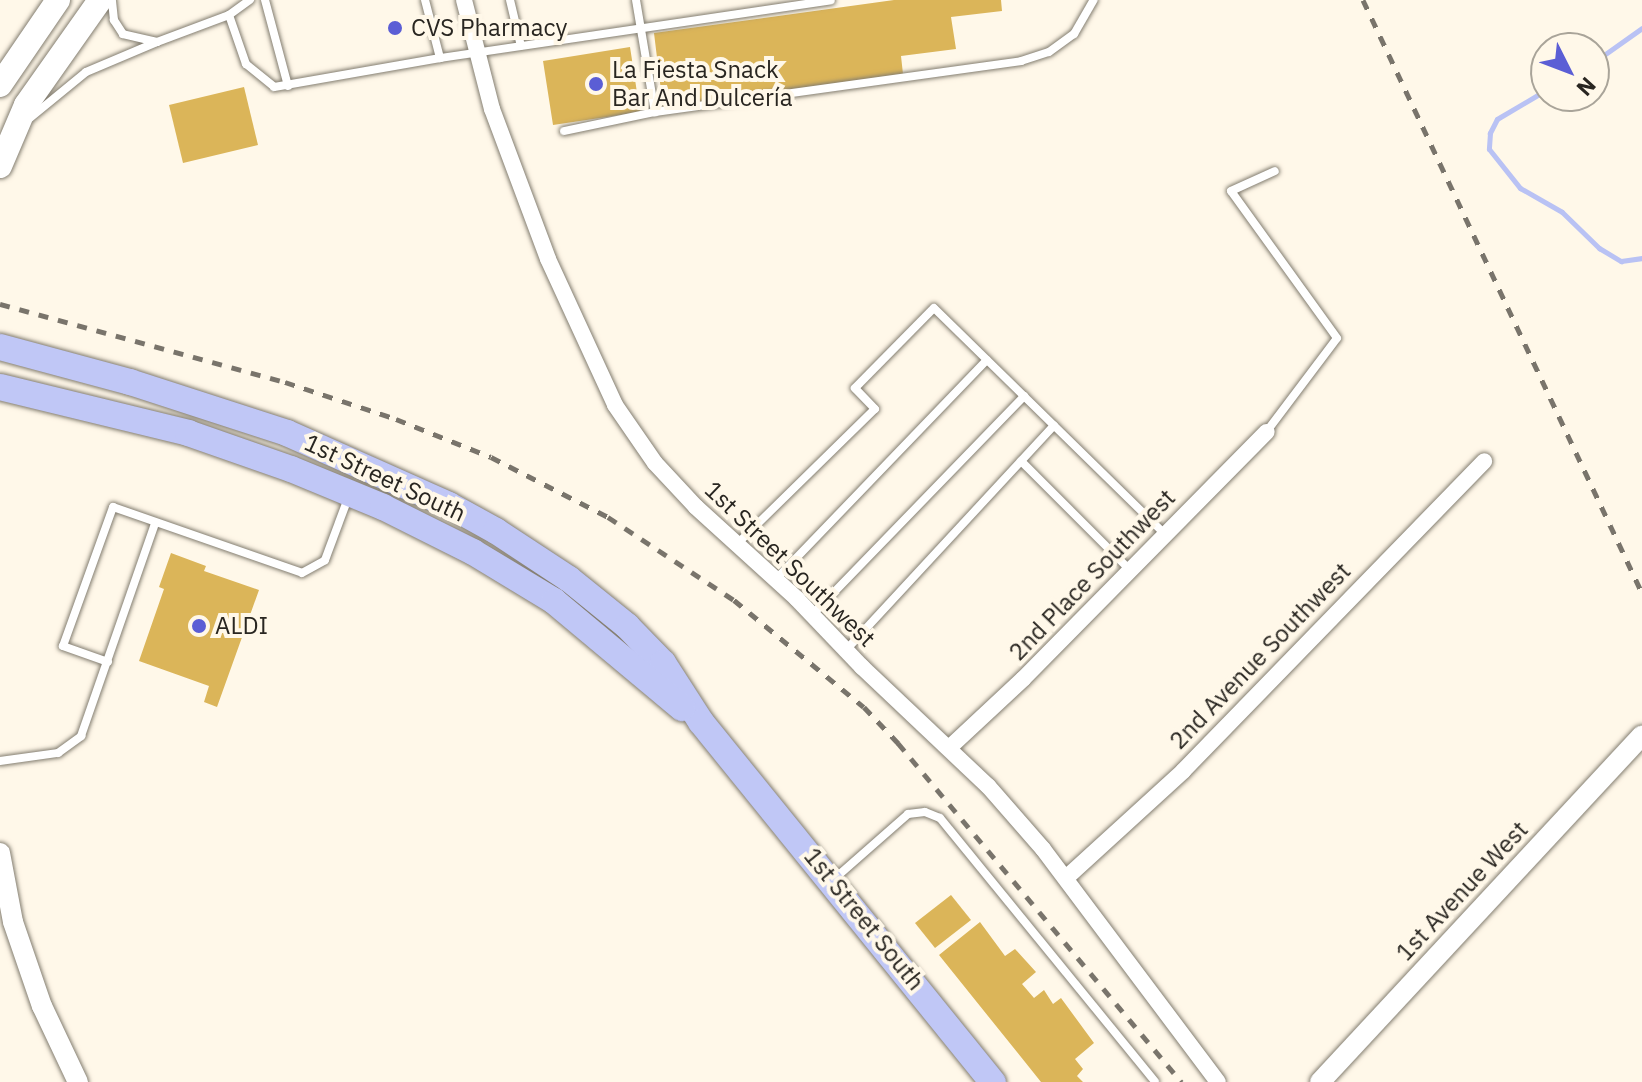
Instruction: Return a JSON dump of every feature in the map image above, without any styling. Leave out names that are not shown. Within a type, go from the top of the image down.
[{"type":"main road","points":[[0,85],[58,0]]},
{"type":"main road","points":[[0,166],[26,105],[100,0]]},
{"type":"main road","name":"1st Street South","points":[[0,347],[241,416],[372,468],[496,531],[590,612],[701,722],[993,1082]]},
{"type":"main road","name":"1st Street South","points":[[0,387],[188,433],[350,494],[590,612]]},
{"type":"street","name":"1st Street Southwest","points":[[464,0],[492,109],[548,259],[615,405],[671,482],[776,579],[1017,817],[1218,1082]]},
{"type":"street","name":"2nd Place Southwest","points":[[949,748],[986,716],[1267,432]]},
{"type":"street","name":"2nd Avenue Southwest","points":[[1066,878],[1174,781],[1484,461]]},
{"type":"street","name":"1st Avenue West","points":[[1320,1082],[1642,735]]},
{"type":"street","points":[[0,853],[13,922],[42,1006],[78,1082]]},
{"type":"lane","points":[[112,0],[114,20],[123,34],[157,42]]},
{"type":"lane","points":[[11,135],[86,72],[229,15],[250,0]]},
{"type":"lane","points":[[265,0],[288,86]]},
{"type":"lane","points":[[425,0],[440,58]]},
{"type":"lane","points":[[510,0],[521,46]]},
{"type":"lane","points":[[636,0],[655,112]]},
{"type":"lane","points":[[229,15],[250,70],[268,85],[288,86],[440,58],[831,0]]},
{"type":"lane","points":[[564,131],[655,112],[1021,61],[1049,52],[1074,34],[1094,0]]},
{"type":"lane","points":[[1267,432],[1337,338],[1231,191],[1275,171]]},
{"type":"lane","points":[[737,544],[875,409],[855,388],[934,308],[1165,534]]},
{"type":"lane","points":[[776,579],[987,360]]},
{"type":"lane","points":[[812,615],[1024,396]]},
{"type":"lane","points":[[846,650],[1054,425]]},
{"type":"lane","points":[[1021,461],[1130,570]]},
{"type":"lane","points":[[108,662],[63,646],[113,507],[302,573],[313,570],[325,560],[350,494]]},
{"type":"lane","points":[[0,761],[44,757],[75,743],[87,725],[155,523]]},
{"type":"lane","points":[[832,881],[908,814],[925,812],[940,818],[1155,1082]]},
{"type":"building","points":[[894,0],[1001,0],[1002,11],[951,17],[956,49],[901,56],[903,74],[663,107],[654,33]]},
{"type":"building","points":[[630,47],[640,112],[553,125],[543,61]]},
{"type":"building","points":[[244,87],[258,145],[183,163],[169,105]]},
{"type":"building","name":"ALDI","points":[[171,553],[206,566],[204,571],[259,590],[217,707],[204,702],[209,686],[139,661],[164,589],[159,587]]},
{"type":"building","points":[[951,895],[971,920],[935,948],[915,923]]},
{"type":"building","points":[[980,922],[1005,956],[1015,949],[1036,972],[1022,984],[1034,998],[1044,990],[1053,1004],[1061,998],[1094,1043],[1075,1059],[1083,1069],[1077,1076],[1083,1082],[1041,1082],[939,955]]},
{"type":"waterway","points":[[1610,51],[1642,28]]},
{"type":"waterway","points":[[1530,99],[1497,119],[1490,133],[1489,149],[1520,188],[1562,212],[1599,248],[1621,261],[1642,258]]},
{"type":"railway","points":[[1363,0],[1642,593]]},
{"type":"railway","points":[[0,304],[285,382],[396,419],[491,457],[608,517],[734,600],[864,707],[898,743],[1181,1082]]},
{"type":"place","name":"CVS Pharmacy","points":[[395,28]]},
{"type":"place","name":"La Fiesta Snack Bar And Dulcería","points":[[596,84]]},
{"type":"place","name":"ALDI","points":[[199,626]]}]
